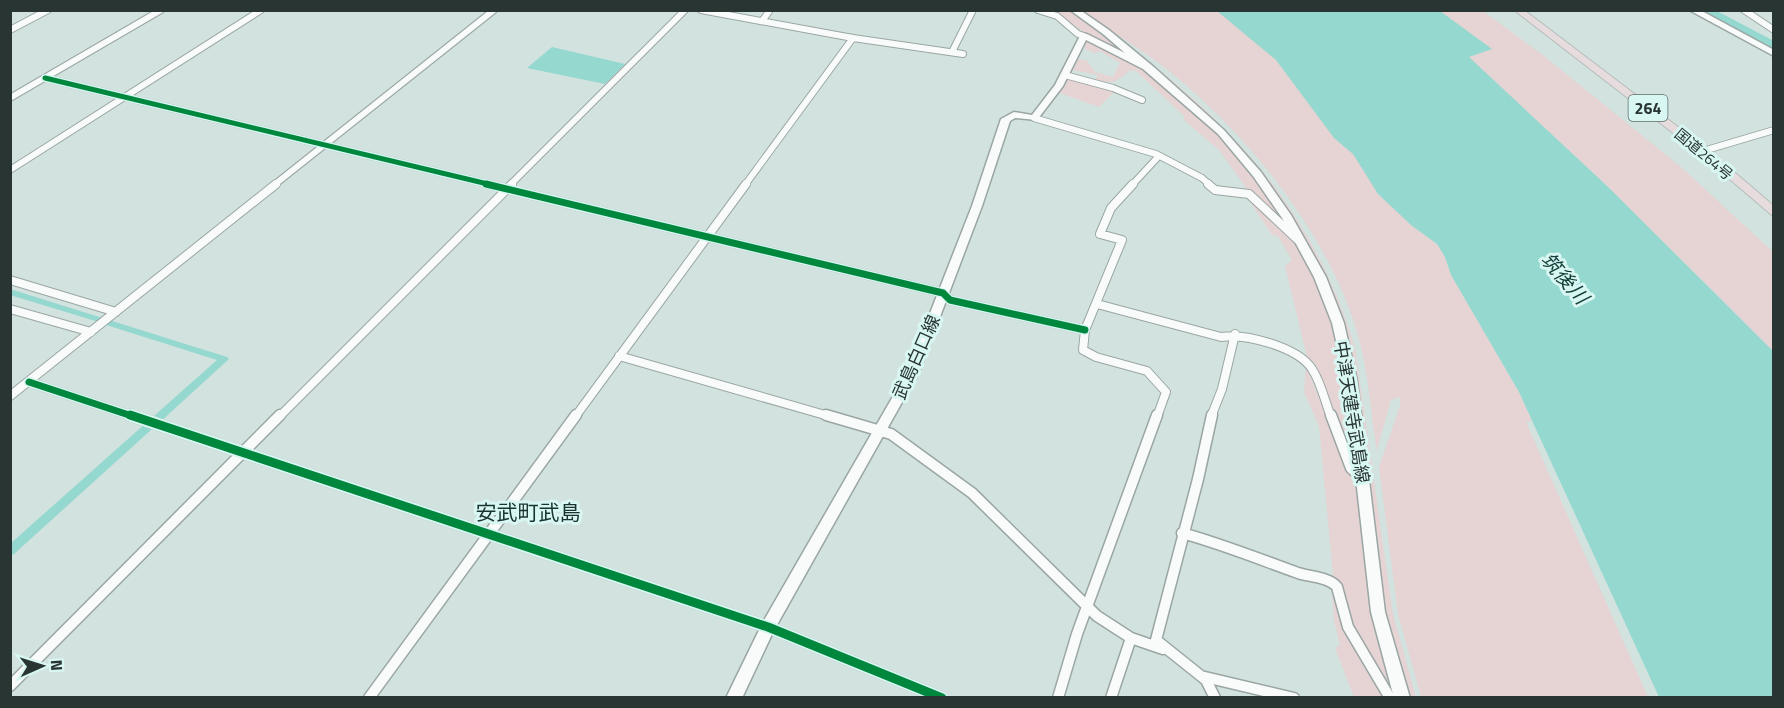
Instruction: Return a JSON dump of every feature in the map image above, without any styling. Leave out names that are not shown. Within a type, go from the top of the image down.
[{"type":"highway","name":"国道264号","points":[[1518,10],[1703,151],[1773,213]]},
{"type":"main road","name":"中津天建寺武島線","points":[[1074,10],[1106,32],[1152,70],[1221,132],[1257,174],[1302,242],[1320,277],[1338,323],[1351,381],[1378,612],[1401,698]]},
{"type":"main road","points":[[1693,10],[1773,54]]},
{"type":"main road","points":[[1034,118],[1065,75],[1084,36],[1152,70]]},
{"type":"main road","name":"武島白口線","points":[[734,698],[768,627],[913,372],[977,206],[1006,119],[1014,115],[1034,118]]},
{"type":"street","points":[[10,30],[48,10]]},
{"type":"street","points":[[10,98],[161,10]]},
{"type":"street","points":[[10,170],[261,10]]},
{"type":"street","points":[[10,396],[494,10]]},
{"type":"street","points":[[10,686],[509,190],[685,10]]},
{"type":"street","points":[[701,10],[853,38],[963,54]]},
{"type":"street","points":[[762,21],[771,10]]},
{"type":"street","points":[[952,52],[973,10]]},
{"type":"street","points":[[1038,10],[1057,16],[1078,34],[1084,36]]},
{"type":"street","points":[[1744,10],[1773,30]]},
{"type":"street","points":[[369,698],[853,38]]},
{"type":"street","points":[[1065,75],[1113,88],[1142,100]]},
{"type":"street","points":[[45,78],[943,293],[950,300],[1085,330]]},
{"type":"street","points":[[1034,118],[1156,154],[1202,178],[1215,190],[1249,194],[1302,242]]},
{"type":"street","points":[[1703,151],[1773,130]]},
{"type":"street","points":[[1058,698],[1066,669],[1166,392],[1147,371],[1096,357],[1083,350],[1085,330],[1122,240],[1100,234],[1111,208],[1158,157]]},
{"type":"street","points":[[10,280],[116,312]]},
{"type":"street","points":[[1097,304],[1221,337],[1235,334],[1298,356],[1310,364],[1351,468],[1363,479]]},
{"type":"street","points":[[10,309],[91,332]]},
{"type":"street","points":[[1163,649],[1156,640],[1157,630],[1198,479],[1209,423],[1222,389],[1235,334]]},
{"type":"street","points":[[620,356],[882,430],[910,446],[972,493],[1088,608],[1131,638],[1163,649],[1205,677],[1294,698]]},
{"type":"street","points":[[29,382],[768,627],[942,698]]},
{"type":"street","points":[[1182,533],[1224,544],[1301,574],[1333,582],[1337,587],[1348,627],[1390,698]]},
{"type":"street","points":[[1111,698],[1131,638]]},
{"type":"street","points":[[1205,677],[1215,698]]},
{"type":"shaded area","points":[[1052,11],[1068,11],[1074,14],[1139,62],[1087,34]]},
{"type":"shaded area","points":[[1081,11],[1221,11],[1284,60],[1371,160],[1411,225],[1437,244],[1445,257],[1451,275],[1519,392],[1532,421],[1526,422],[1648,697],[1421,697],[1398,614],[1379,467],[1400,406],[1400,397],[1391,400],[1377,450],[1366,372],[1349,307],[1331,267],[1309,228],[1283,190],[1254,154],[1192,90],[1160,64]]},
{"type":"shaded area","points":[[1440,11],[1483,11],[1544,56],[1681,167],[1773,252],[1773,351],[1606,185],[1468,57],[1491,49]]},
{"type":"shaded area","points":[[1086,42],[1095,43],[1152,74],[1219,135],[1253,175],[1291,232],[1246,188],[1220,151],[1184,120],[1184,116],[1136,71],[1130,70],[1117,80],[1106,82],[1095,80],[1098,75],[1072,70],[1077,59],[1086,60],[1095,72],[1113,77],[1120,63],[1100,51],[1095,53],[1085,49]]},
{"type":"shaded area","points":[[1151,64],[1221,125],[1247,153],[1271,182],[1311,243],[1343,311],[1355,348],[1393,614],[1416,697],[1409,697],[1389,624],[1355,375],[1343,329],[1327,283],[1288,211],[1248,155],[1225,130],[1166,81]]},
{"type":"shaded area","points":[[1067,78],[1115,91],[1099,107],[1057,92]]},
{"type":"shaded area","points":[[1247,197],[1299,246],[1317,282],[1334,328],[1347,385],[1353,466],[1314,362],[1307,357],[1285,266],[1292,260],[1278,236],[1272,235]]},
{"type":"shaded area","points":[[1306,366],[1356,489],[1371,614],[1390,690],[1350,625],[1341,583],[1333,575],[1319,426],[1304,392]]},
{"type":"shaded area","points":[[1332,593],[1342,626],[1385,697],[1354,697],[1335,648],[1340,645],[1334,621]]},
{"type":"water","name":"筑後川","points":[[1217,11],[1440,11],[1492,49],[1469,57],[1606,185],[1773,351],[1773,697],[1659,697],[1519,392],[1451,275],[1445,257],[1437,244],[1411,225],[1378,194],[1353,154],[1334,138],[1276,60]]},
{"type":"water","points":[[552,47],[625,64],[605,84],[527,68]]},
{"type":"waterway","points":[[1706,10],[1774,46]]},
{"type":"waterway","points":[[10,292],[100,320]]},
{"type":"waterway","points":[[106,322],[224,359],[157,419]]},
{"type":"waterway","points":[[10,551],[149,426]]},
{"type":"cycle path","points":[[45,78],[943,293],[950,300],[1085,330]]},
{"type":"cycle path","points":[[29,382],[768,627],[942,698]]},
{"type":"district","name":"安武町武島","points":[[528,512]]}]
